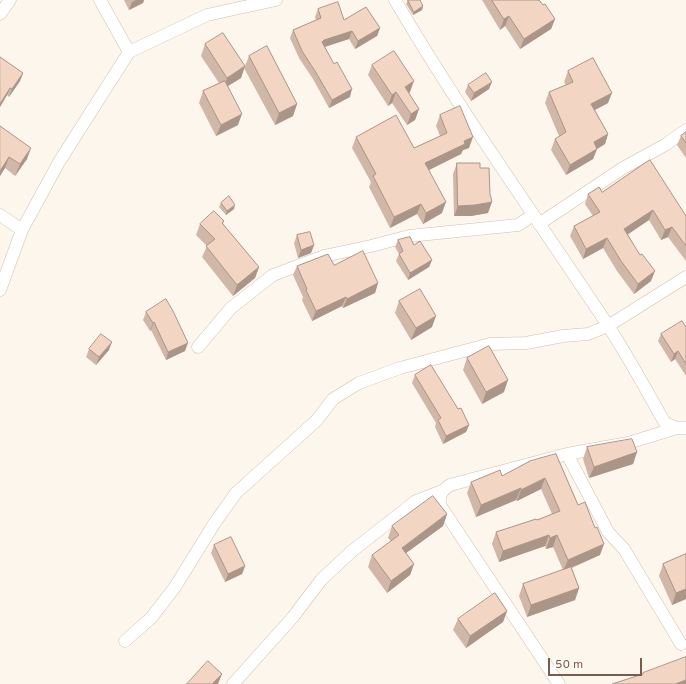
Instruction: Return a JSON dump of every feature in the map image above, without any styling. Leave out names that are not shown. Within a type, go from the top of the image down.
[{"type":"street","points":[[0,14],[10,0]]},
{"type":"street","points":[[100,0],[129,52]]},
{"type":"street","points":[[0,290],[22,230],[59,162],[129,52],[206,15],[276,0]]},
{"type":"street","points":[[395,0],[536,220],[608,326],[665,423],[682,428]]},
{"type":"street","points":[[198,347],[231,308],[273,275],[324,256],[409,236],[518,225],[536,220],[623,168],[665,146],[686,130]]},
{"type":"street","points":[[0,215],[22,230]]},
{"type":"street","points":[[126,641],[151,618],[175,587],[214,524],[236,493],[317,420],[333,399],[359,383],[400,368],[490,344],[526,343],[564,336],[588,334],[608,326],[686,277]]},
{"type":"street","points":[[233,684],[293,617],[321,580],[352,550],[416,501],[450,485],[567,454],[628,442],[682,428]]},
{"type":"street","points":[[567,454],[608,532],[624,549],[681,644]]},
{"type":"street","points":[[442,490],[439,497],[440,505],[559,684]]},
{"type":"building","points":[[408,0],[420,0],[423,6],[414,12]]},
{"type":"building","points":[[492,0],[539,0],[543,5],[545,4],[555,19],[524,39],[509,16],[504,19]]},
{"type":"building","points":[[338,2],[344,20],[366,7],[380,28],[358,41],[352,31],[322,42],[334,64],[337,62],[352,89],[332,100],[302,51],[293,30],[321,18],[318,9]]},
{"type":"building","points":[[223,33],[245,66],[227,78],[205,44]]},
{"type":"building","points":[[267,46],[297,104],[279,113],[249,56]]},
{"type":"building","points":[[394,51],[414,81],[405,87],[419,109],[411,114],[396,92],[392,95],[372,65]]},
{"type":"building","points":[[0,57],[23,73],[12,89],[10,88],[0,104]]},
{"type":"building","points":[[593,58],[612,93],[591,104],[608,134],[594,142],[597,149],[570,165],[555,139],[566,132],[549,92],[573,82],[568,71]]},
{"type":"building","points":[[486,73],[492,82],[474,93],[468,85]]},
{"type":"building","points":[[225,81],[242,114],[221,125],[203,91]]},
{"type":"building","points":[[460,106],[473,137],[464,141],[465,144],[425,163],[446,202],[426,213],[421,204],[394,217],[373,176],[376,174],[356,137],[396,115],[414,148],[447,133],[440,115]]},
{"type":"building","points":[[0,126],[31,148],[20,164],[9,157],[0,171]]},
{"type":"building","points":[[686,132],[686,143],[681,136]]},
{"type":"building","points":[[650,160],[686,216],[686,246],[672,227],[665,230],[653,210],[624,229],[640,255],[642,254],[655,271],[638,284],[621,261],[607,238],[586,249],[574,226],[600,212],[588,194],[599,187],[602,192]]},
{"type":"building","points":[[457,163],[480,163],[480,168],[489,168],[490,194],[492,202],[458,206]]},
{"type":"building","points":[[229,196],[235,205],[227,211],[221,203]]},
{"type":"building","points":[[214,211],[224,221],[222,223],[259,267],[237,285],[206,246],[215,239],[200,224]]},
{"type":"building","points":[[310,232],[314,245],[301,250],[297,235]]},
{"type":"building","points":[[410,237],[414,245],[420,241],[432,260],[410,273],[399,254],[403,251],[398,240]]},
{"type":"building","points":[[363,251],[378,283],[347,299],[346,297],[316,311],[297,266],[328,254],[334,265]]},
{"type":"building","points":[[420,289],[436,316],[416,328],[399,301]]},
{"type":"building","points":[[166,299],[188,343],[168,352],[154,322],[153,323],[146,312]]},
{"type":"building","points":[[682,321],[686,327],[686,364],[678,351],[674,354],[661,334]]},
{"type":"building","points":[[101,334],[112,342],[99,357],[89,349]]},
{"type":"building","points":[[489,346],[508,380],[486,392],[467,358]]},
{"type":"building","points":[[431,365],[458,409],[461,408],[469,425],[446,436],[438,420],[441,418],[415,375]]},
{"type":"building","points":[[632,439],[637,452],[594,467],[587,447]]},
{"type":"building","points":[[556,454],[578,505],[585,502],[595,528],[597,527],[604,544],[568,560],[557,535],[550,538],[549,535],[503,551],[496,532],[536,519],[537,520],[560,511],[545,478],[521,490],[521,488],[481,505],[471,482],[500,470],[502,476],[530,461]]},
{"type":"building","points":[[433,496],[447,514],[402,548],[414,564],[391,581],[372,555],[399,535],[392,526]]},
{"type":"building","points":[[231,537],[245,566],[228,574],[214,545]]},
{"type":"building","points":[[686,554],[686,589],[676,593],[663,564]]},
{"type":"building","points":[[571,567],[579,588],[531,605],[523,584]]},
{"type":"building","points":[[495,593],[507,611],[470,636],[458,619]]},
{"type":"building","points":[[686,657],[686,680],[675,684],[612,684],[643,674]]},
{"type":"building","points":[[208,661],[222,674],[212,684],[187,684]]}]
